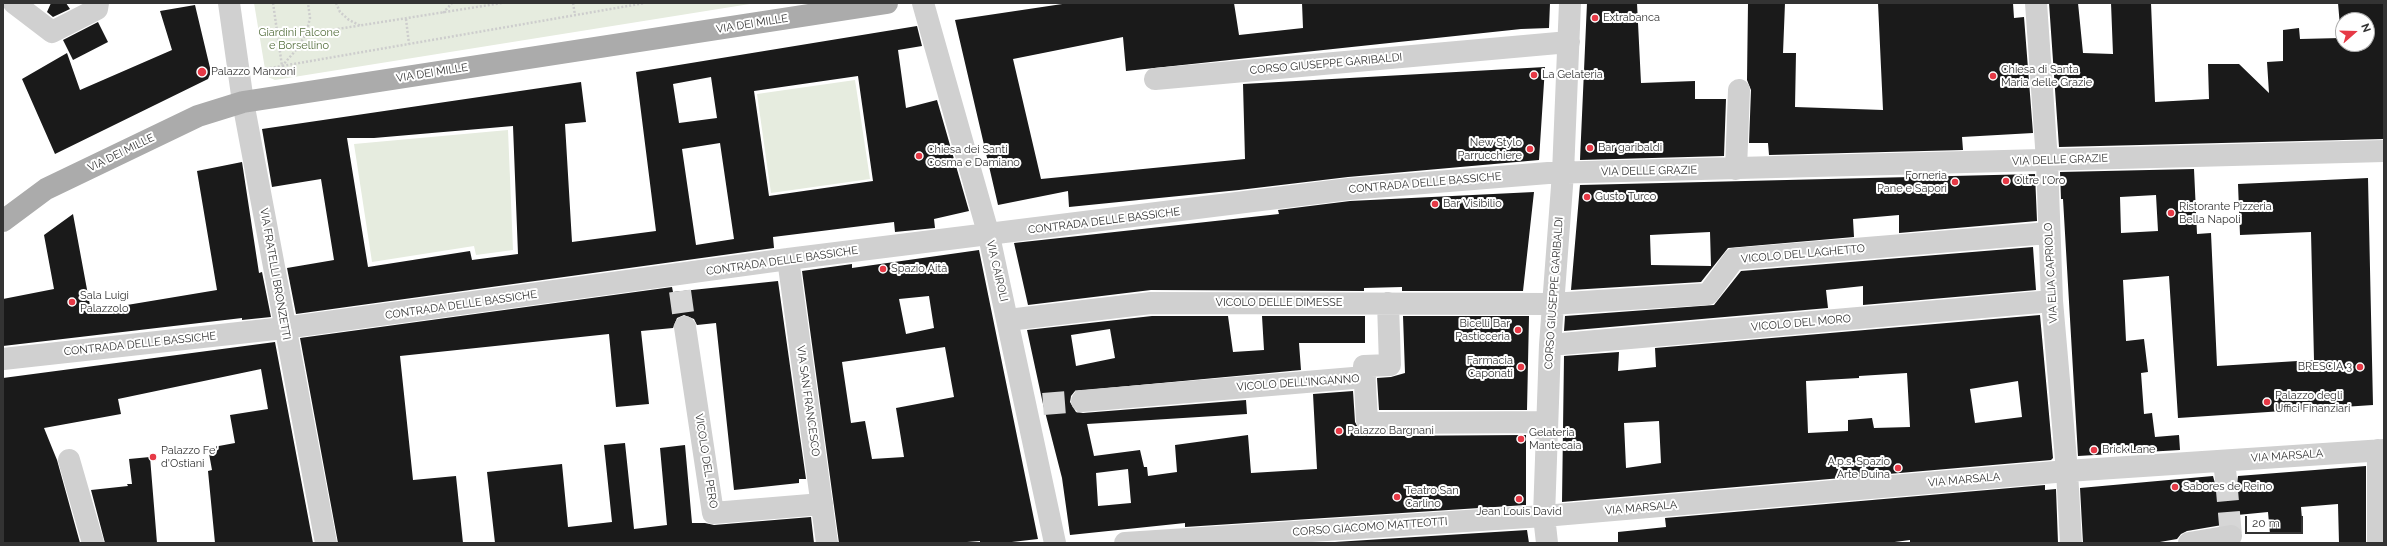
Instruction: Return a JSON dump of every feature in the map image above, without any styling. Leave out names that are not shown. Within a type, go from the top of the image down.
[{"type":"main road","name":"VIA DEI MILLE","points":[[3,221],[46,189],[198,116],[243,102],[887,3]]},
{"type":"street","points":[[14,3],[52,32],[97,9],[98,3]]},
{"type":"street","name":"VIA FRATELLI BRONZETTI","points":[[229,3],[243,102],[284,328],[326,543]]},
{"type":"street","name":"VIA CAIROLI","points":[[924,3],[989,236],[1008,320],[1034,405],[1055,543]]},
{"type":"street","name":"CORSO GIUSEPPE GARIBALDI","points":[[1547,543],[1544,516],[1551,304],[1563,173],[1570,3]]},
{"type":"street","name":"VIA ELIA CAPRIOLO","points":[[2036,3],[2047,161],[2048,233],[2052,300],[2067,471],[2070,543]]},
{"type":"street","name":"CORSO GIUSEPPE GARIBALDI","points":[[1154,79],[1569,42]]},
{"type":"street","points":[[1736,169],[1739,90]]},
{"type":"street","name":"VIA DELLE GRAZIE","points":[[1563,173],[2384,151]]},
{"type":"street","name":"CONTRADA DELLE BASSICHE","points":[[3,359],[678,284],[788,260],[989,236],[1349,189],[1563,173]]},
{"type":"street","name":"VICOLO DEL LAGHETTO","points":[[1551,304],[1708,294],[1734,259],[2048,233]]},
{"type":"street","name":"VIA SAN FRANCESCO","points":[[788,260],[827,543]]},
{"type":"street","name":"VICOLO DEL MORO","points":[[1550,345],[2052,300]]},
{"type":"street","name":"VICOLO DELLE DIMESSE","points":[[1008,320],[1151,303],[1551,304]]},
{"type":"street","points":[[1365,377],[1364,366],[1390,365],[1388,303]]},
{"type":"street","name":"VICOLO DEL PERO","points":[[685,327],[713,513],[822,504]]},
{"type":"street","name":"VICOLO DELL'INGANNO","points":[[1082,401],[1365,377],[1367,421],[1379,423],[1547,422]]},
{"type":"street","points":[[2378,543],[2381,450]]},
{"type":"street","name":"VIA MARSALA","points":[[1544,516],[2067,471],[2225,470],[2381,450]]},
{"type":"street","points":[[70,460],[93,543]]},
{"type":"street","name":"CORSO GIACOMO MATTEOTTI","points":[[1125,543],[1544,516]]},
{"type":"street","points":[[2190,543],[2231,536]]},
{"type":"path","points":[[273,3],[282,66]]},
{"type":"path","points":[[282,66],[306,34],[310,18],[308,3]]},
{"type":"path","points":[[336,3],[340,12],[349,20],[361,26]]},
{"type":"path","points":[[443,13],[452,3]]},
{"type":"path","points":[[306,34],[502,3]]},
{"type":"path","points":[[573,3],[574,15]]},
{"type":"path","points":[[265,69],[645,3]]},
{"type":"path","points":[[406,19],[409,44]]},
{"type":"green space","name":"Giardini Falcone e Borsellino","points":[[254,3],[756,3],[275,80],[268,77],[265,69]]},
{"type":"green space","points":[[855,80],[870,179],[771,193],[757,94]]},
{"type":"green space","points":[[508,130],[513,250],[476,255],[474,246],[372,262],[354,144]]},
{"type":"building","points":[[51,3],[66,3],[70,9],[53,17],[47,12]]},
{"type":"building","points":[[1069,3],[1234,3],[1239,35],[1303,28],[1302,3],[1550,3],[1549,28],[1521,29],[1126,71],[1123,37],[1013,59],[1041,179],[1245,159],[1243,84],[1545,67],[1539,160],[1348,177],[1239,190],[1069,207],[1068,191],[998,205],[955,20]]},
{"type":"building","points":[[1587,3],[1637,3],[1641,83],[1695,81],[1695,99],[1726,99],[1724,156],[1580,160]]},
{"type":"building","points":[[1748,3],[1785,3],[1783,53],[1796,53],[1795,107],[1883,110],[1878,3],[2013,3],[2014,18],[2024,17],[2033,133],[1962,137],[1963,150],[1769,155],[1768,143],[1749,143],[1751,90],[1747,80]]},
{"type":"building","points":[[2049,3],[2078,3],[2083,53],[2113,54],[2111,3],[2151,3],[2155,102],[2209,99],[2208,64],[2239,64],[2269,93],[2267,62],[2283,61],[2283,30],[2299,28],[2300,39],[2335,38],[2335,52],[2375,52],[2375,12],[2339,12],[2338,3],[2384,3],[2384,139],[2059,147]]},
{"type":"building","points":[[195,5],[211,72],[208,79],[55,154],[22,79],[67,53],[80,90],[172,50],[160,11]]},
{"type":"building","points":[[98,22],[108,42],[73,60],[63,40]]},
{"type":"building","points":[[917,26],[922,46],[898,50],[906,108],[937,100],[969,211],[934,219],[935,228],[895,232],[894,222],[773,237],[774,248],[296,314],[287,268],[334,260],[321,179],[272,187],[262,129],[581,82],[586,122],[565,124],[572,242],[656,231],[636,72]],"holes":[[[858,76],[873,181],[769,196],[754,91]],[[711,77],[717,118],[679,123],[673,84]],[[513,126],[518,254],[472,260],[470,251],[368,267],[347,138],[374,138]],[[720,143],[734,239],[696,245],[682,149]]]},
{"type":"building","points":[[242,162],[259,273],[262,272],[271,317],[242,320],[242,318],[3,346],[3,299],[54,289],[44,235],[73,214],[91,311],[217,290],[197,171]]},
{"type":"building","points":[[2194,169],[2197,234],[2211,233],[2217,366],[2314,360],[2311,232],[2240,235],[2238,184],[2368,178],[2373,405],[2178,418],[2169,276],[2123,280],[2126,341],[2144,339],[2148,372],[2141,373],[2144,414],[2152,413],[2155,437],[2179,435],[2180,450],[2078,456],[2063,199],[2061,199],[2060,172]],"holes":[[[2156,195],[2158,231],[2121,233],[2120,197]]]},
{"type":"building","points":[[2035,174],[2037,221],[1899,233],[1899,215],[1853,219],[1854,237],[1728,248],[1701,282],[1571,290],[1580,185]],"holes":[[[1710,232],[1711,266],[1651,265],[1650,235]]]},
{"type":"building","points":[[1534,192],[1523,291],[1402,291],[1402,287],[1364,288],[1364,291],[1151,290],[1028,305],[1014,243],[1279,214],[1278,210],[1350,201]]},
{"type":"building","points":[[2033,247],[2036,290],[1863,305],[1863,286],[1826,290],[1828,308],[1564,331],[1565,316],[1714,305],[1741,271]]},
{"type":"building","points":[[979,250],[1038,539],[1003,543],[980,543],[980,541],[954,543],[839,543],[802,271],[852,264],[852,268]],"holes":[[[929,296],[934,328],[906,334],[899,299]],[[945,347],[954,397],[896,408],[904,457],[872,459],[865,421],[851,423],[842,362]]]},
{"type":"building","points":[[778,281],[806,479],[799,479],[799,483],[734,490],[716,323],[697,325],[694,319],[684,315],[677,318],[673,328],[641,331],[649,404],[616,407],[609,334],[400,356],[413,480],[456,476],[463,543],[338,543],[300,338],[672,287],[673,292]]},
{"type":"building","points":[[2040,315],[2053,458],[2051,460],[1562,502],[1564,356],[1619,352],[1618,371],[1656,367],[1655,348]],"holes":[[[1907,373],[1910,427],[1874,428],[1872,418],[1848,420],[1848,431],[1808,433],[1806,381],[1859,378],[1859,376]],[[2018,381],[2022,417],[1975,423],[1970,389]],[[1659,421],[1661,463],[1626,468],[1624,423]]]},
{"type":"building","points":[[1152,316],[1228,316],[1233,352],[1264,350],[1262,316],[1365,316],[1365,343],[1299,343],[1301,370],[1075,391],[1071,396],[1070,402],[1076,412],[1083,413],[1246,400],[1247,414],[1087,424],[1094,456],[1140,450],[1144,467],[1147,467],[1148,476],[1177,472],[1175,445],[1248,435],[1251,473],[1317,469],[1313,394],[1353,391],[1355,422],[1360,431],[1365,433],[1379,436],[1526,435],[1526,505],[1185,527],[1185,523],[1070,535],[1062,478],[1043,404],[1027,330]],"holes":[[[1110,329],[1115,358],[1076,366],[1071,335]],[[1128,469],[1131,503],[1098,506],[1096,473]]]},
{"type":"building","points":[[1403,316],[1529,316],[1527,410],[1379,410],[1377,378],[1391,377],[1405,373]]},
{"type":"building","points":[[275,342],[313,543],[215,543],[208,471],[212,470],[208,448],[235,443],[230,415],[268,409],[261,369],[118,399],[121,414],[44,428],[57,460],[80,543],[3,543],[3,378]]},
{"type":"building","points":[[625,443],[634,529],[667,525],[660,448],[685,445],[692,523],[714,525],[811,517],[814,543],[495,543],[487,472],[562,464],[568,527],[612,522],[604,445]]},
{"type":"building","points":[[150,457],[157,543],[105,543],[91,490],[128,486],[127,484],[132,484],[129,459]]},
{"type":"building","points":[[2366,466],[2366,543],[2339,543],[2338,504],[2301,507],[2303,532],[2270,534],[2268,512],[2227,516],[2228,524],[2187,531],[2181,534],[2177,539],[2154,543],[2083,543],[2080,488],[2213,476],[2216,487],[2227,491],[2237,484],[2238,476]]},
{"type":"building","points":[[2045,485],[2045,490],[2056,489],[2058,543],[1910,543],[1910,540],[1887,543],[1618,543],[1618,532],[1666,527],[1665,518]]},
{"type":"building","points":[[1527,530],[1529,543],[1319,543]]},
{"type":"tunnel","points":[[680,291],[685,327]]},
{"type":"tunnel","points":[[1043,404],[1082,401]]},
{"type":"tunnel","points":[[2226,479],[2231,536]]},
{"type":"place","name":"Extrabanca","points":[[1595,18]]},
{"type":"place","name":"Palazzo Manzoni","points":[[202,72]]},
{"type":"place","name":"La Gelateria","points":[[1534,75]]},
{"type":"place","name":"Chiesa di Santa Maria delle Grazie","points":[[1993,76]]},
{"type":"place","name":"Bar garibaldi","points":[[1590,148]]},
{"type":"place","name":"New Stylo Parrucchiere","points":[[1530,149]]},
{"type":"place","name":"Chiesa dei Santi Cosma e Damiano","points":[[919,156]]},
{"type":"place","name":"Oltre l'Oro","points":[[2006,181]]},
{"type":"place","name":"Forneria Pane e Sapori","points":[[1955,182]]},
{"type":"place","name":"Gusto Turco","points":[[1587,197]]},
{"type":"place","name":"Bar Visibilio","points":[[1435,204]]},
{"type":"place","name":"Ristorante Pizzeria Bella Napoli","points":[[2171,213]]},
{"type":"place","name":"Spazio Aità","points":[[883,269]]},
{"type":"place","name":"Sala Luigi Palazzolo","points":[[72,302]]},
{"type":"place","name":"Bicelli Bar Pasticceria","points":[[1518,330]]},
{"type":"place","name":"Farmacia Caponati","points":[[1521,367]]},
{"type":"place","name":"BRESCIA 3","points":[[2360,367]]},
{"type":"place","name":"Palazzo degli Uffici Finanziari","points":[[2267,402]]},
{"type":"place","name":"Palazzo Bargnani","points":[[1339,431]]},
{"type":"place","name":"Gelateria Mantecaia","points":[[1521,439]]},
{"type":"place","name":"Brick Lane","points":[[2094,450]]},
{"type":"place","name":"Palazzo Fe' d'Ostiani","points":[[153,457]]},
{"type":"place","name":"A.p.s. Spazio Arte Duina","points":[[1898,468]]},
{"type":"place","name":"Sabores de Reino","points":[[2175,487]]},
{"type":"place","name":"Teatro San Carlino","points":[[1397,497]]},
{"type":"place","name":"Jean Louis David","points":[[1519,499]]}]
